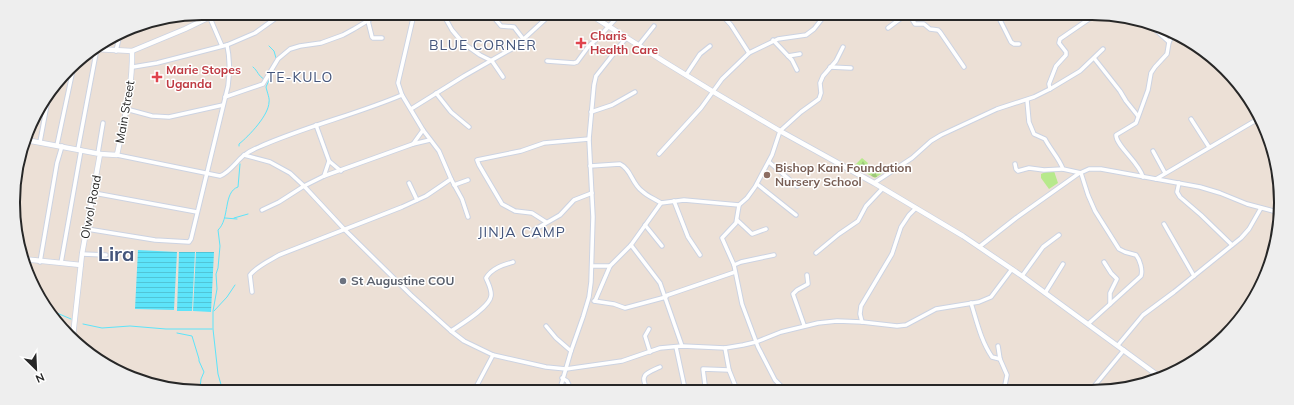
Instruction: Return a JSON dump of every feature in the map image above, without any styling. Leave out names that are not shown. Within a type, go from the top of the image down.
[{"type":"street","points":[[103,50],[132,51],[205,20]]},
{"type":"street","points":[[211,20],[222,46]]},
{"type":"street","points":[[133,67],[157,63],[227,45],[255,32],[273,20]]},
{"type":"street","points":[[412,20],[397,80],[402,95],[410,110],[439,151],[451,179],[462,199],[468,217]]},
{"type":"street","points":[[446,20],[452,30],[468,47],[480,56],[492,60],[503,77]]},
{"type":"street","points":[[496,20],[503,27],[514,27],[524,40]]},
{"type":"street","points":[[410,110],[436,93],[515,47],[545,20]]},
{"type":"street","points":[[600,20],[638,46],[712,91],[780,131],[874,183],[979,246],[1118,345],[1155,373]]},
{"type":"street","points":[[547,61],[574,63],[579,60],[591,44],[614,20]]},
{"type":"street","points":[[727,20],[749,53]]},
{"type":"street","points":[[659,154],[701,108],[722,79],[749,53],[773,40],[806,35],[814,29],[822,20]]},
{"type":"street","points":[[888,28],[899,20]]},
{"type":"street","points":[[913,20],[916,24],[924,24],[930,29],[938,30],[964,67]]},
{"type":"street","points":[[1000,20],[1011,42],[1018,44]]},
{"type":"street","points":[[1050,89],[1050,83],[1056,66],[1066,56],[1066,52],[1059,41],[1086,20]]},
{"type":"street","points":[[225,97],[263,84],[278,59],[290,49],[321,43],[354,30],[368,21],[372,37],[382,38]]},
{"type":"street","points":[[638,46],[654,26]]},
{"type":"street","points":[[1159,33],[1169,42]]},
{"type":"street","points":[[561,385],[588,300],[592,266],[592,193],[589,139],[594,85],[596,76],[626,38]]},
{"type":"street","points":[[1143,177],[1138,167],[1118,142],[1116,136],[1119,132],[1135,124],[1150,86],[1152,73],[1155,66],[1167,54],[1171,39]]},
{"type":"street","points":[[773,40],[792,60],[797,70]]},
{"type":"street","points":[[116,51],[118,41]]},
{"type":"street","points":[[591,44],[602,52]]},
{"type":"street","points":[[87,229],[155,240],[189,242],[192,240],[197,212],[225,97],[230,67],[227,45]]},
{"type":"street","points":[[686,75],[700,54],[710,46]]},
{"type":"street","points":[[779,385],[762,358],[742,304],[734,265],[722,238],[734,226],[737,220],[739,205],[752,192],[769,162],[780,131],[801,112],[819,99],[821,93],[821,80],[836,61],[843,47]]},
{"type":"street","points":[[874,183],[912,158],[931,141],[997,109],[1027,100],[1072,77],[1103,49]]},
{"type":"street","name":"Main Street","points":[[99,153],[117,155],[133,67],[132,51]]},
{"type":"street","points":[[788,56],[800,54]]},
{"type":"street","points":[[60,264],[95,55]]},
{"type":"street","points":[[1094,58],[1138,116]]},
{"type":"street","points":[[830,67],[851,68]]},
{"type":"street","points":[[40,262],[72,74]]},
{"type":"street","points":[[591,112],[612,105],[635,92]]},
{"type":"street","points":[[436,93],[451,112],[469,127]]},
{"type":"street","points":[[117,155],[222,175],[253,149],[276,139],[381,104],[402,95]]},
{"type":"street","points":[[1027,100],[1031,129],[1034,134],[1045,139],[1063,169]]},
{"type":"street","points":[[126,110],[152,116],[169,117],[223,104]]},
{"type":"street","points":[[40,142],[46,108]]},
{"type":"street","points":[[1191,119],[1209,147]]},
{"type":"street","points":[[1156,179],[1255,121]]},
{"type":"street","points":[[31,141],[99,153],[103,123]]},
{"type":"street","points":[[316,125],[330,161],[341,171]]},
{"type":"street","points":[[413,144],[423,130]]},
{"type":"street","points":[[546,222],[532,213],[515,211],[502,204],[479,165],[478,160],[521,151],[544,143],[589,139]]},
{"type":"street","points":[[262,210],[324,176],[413,144],[430,140]]},
{"type":"street","points":[[1153,151],[1165,173]]},
{"type":"street","name":"Olwol Road","points":[[73,332],[82,254],[94,193],[99,153]]},
{"type":"street","points":[[244,155],[259,158],[290,173],[304,186],[344,230],[411,295],[451,331],[471,345],[493,355],[546,367],[566,369],[622,361],[660,348],[676,346],[725,348],[756,342],[781,332],[818,322],[862,322],[902,326],[914,322],[936,309],[971,303],[991,296],[1012,269]]},
{"type":"street","points":[[324,176],[330,161]]},
{"type":"street","points":[[769,162],[797,186]]},
{"type":"street","points":[[590,166],[620,164],[624,166],[641,191],[661,203],[690,200],[739,205]]},
{"type":"street","points":[[1014,164],[1016,170],[1018,171],[1029,168],[1044,170],[1063,169],[1081,173]]},
{"type":"street","points":[[979,246],[1016,218],[1089,169],[1098,169],[1156,179],[1210,190],[1274,211]]},
{"type":"street","points":[[1081,173],[1090,202],[1119,249],[1137,256],[1142,270],[1141,276],[1088,324]]},
{"type":"street","points":[[252,292],[250,275],[256,269],[279,255],[402,207],[426,196],[451,179]]},
{"type":"street","points":[[454,185],[468,180]]},
{"type":"street","points":[[409,182],[417,200]]},
{"type":"street","points":[[1179,183],[1178,192],[1180,197],[1201,215],[1232,246]]},
{"type":"street","points":[[757,184],[796,215]]},
{"type":"street","points":[[816,253],[836,236],[858,221],[866,206],[882,188]]},
{"type":"street","points":[[94,193],[197,212]]},
{"type":"street","points":[[535,236],[533,230],[560,215],[574,200],[592,193]]},
{"type":"street","points":[[674,201],[688,237],[700,255]]},
{"type":"street","points":[[595,301],[610,266],[630,245],[661,203]]},
{"type":"street","points":[[862,322],[860,314],[861,306],[892,254],[901,227],[916,208]]},
{"type":"street","points":[[1118,345],[1143,315],[1232,246],[1249,229],[1261,208]]},
{"type":"street","points":[[737,220],[752,234],[766,229]]},
{"type":"street","points":[[1164,224],[1194,276]]},
{"type":"street","points":[[645,225],[662,246]]},
{"type":"street","points":[[1022,276],[1043,247],[1059,235]]},
{"type":"street","points":[[630,245],[658,280],[666,297],[682,346]]},
{"type":"street","points":[[82,254],[106,255]]},
{"type":"street","points":[[734,265],[747,260],[774,255]]},
{"type":"street","points":[[30,261],[81,265]]},
{"type":"street","points":[[451,331],[486,306],[491,299],[486,279],[487,276],[495,269],[513,262]]},
{"type":"street","points":[[1104,262],[1117,279],[1110,293],[1110,304]]},
{"type":"street","points":[[1045,293],[1063,264]]},
{"type":"street","points":[[592,266],[610,266]]},
{"type":"street","points":[[588,300],[625,308],[666,297],[735,272]]},
{"type":"street","points":[[804,325],[794,294],[797,290],[808,284],[806,275]]},
{"type":"street","points":[[971,303],[986,347],[992,356],[1000,358]]},
{"type":"street","points":[[546,326],[556,338],[571,351]]},
{"type":"street","points":[[649,329],[645,336],[650,352]]},
{"type":"street","points":[[676,346],[684,385]]},
{"type":"street","points":[[998,346],[1000,358],[1007,375],[1005,385]]},
{"type":"street","points":[[725,348],[729,370],[735,385]]},
{"type":"street","points":[[1095,385],[1124,350]]},
{"type":"street","points":[[477,385],[493,355]]},
{"type":"street","points":[[646,385],[644,376],[648,372],[660,367]]},
{"type":"street","points":[[705,385],[703,369],[729,370]]},
{"type":"street","points":[[562,378],[567,381],[570,385]]},
{"type":"green space","points":[[862,158],[868,163],[867,165],[873,169],[877,165],[884,172],[875,178],[854,166]]},
{"type":"green space","points":[[1048,171],[1054,171],[1058,183],[1049,189],[1041,178],[1041,174]]},
{"type":"water","points":[[138,250],[177,252],[174,310],[135,309]]},
{"type":"water","points":[[179,252],[195,252],[192,311],[177,311]]},
{"type":"water","points":[[196,252],[214,252],[211,312],[193,311]]},
{"type":"waterway","points":[[269,46],[274,51],[276,58]]},
{"type":"waterway","points":[[278,62],[282,58]]},
{"type":"waterway","points":[[253,67],[264,79]]},
{"type":"waterway","points":[[239,146],[239,144],[258,125],[266,113],[269,101],[266,87],[274,69]]},
{"type":"waterway","points":[[221,385],[218,374],[213,329],[213,311],[217,289],[216,274],[220,246],[218,230],[222,225],[230,194],[238,187],[240,164]]},
{"type":"waterway","points":[[234,218],[248,214]]},
{"type":"waterway","points":[[225,218],[237,219]]},
{"type":"waterway","points":[[214,311],[227,297],[235,285]]},
{"type":"waterway","points":[[58,313],[71,319]]},
{"type":"waterway","points":[[83,324],[102,328],[130,326],[166,329],[212,329]]},
{"type":"waterway","points":[[177,333],[192,336],[199,361],[204,372],[200,385]]},
{"type":"place","name":"Charis Health Care","points":[[581,43]]},
{"type":"place","name":"Marie Stopes Uganda","points":[[157,77]]},
{"type":"place","name":"Bishop Kani Foundation Nursery School","points":[[767,175]]},
{"type":"place","name":"St Augustine COU","points":[[343,281]]},
{"type":"district","name":"BLUE CORNER","points":[[483,45]]},
{"type":"district","name":"TE-KULO","points":[[300,77]]},
{"type":"district","name":"JINJA CAMP","points":[[522,232]]},
{"type":"district","name":"Lira","points":[[116,254]]}]
